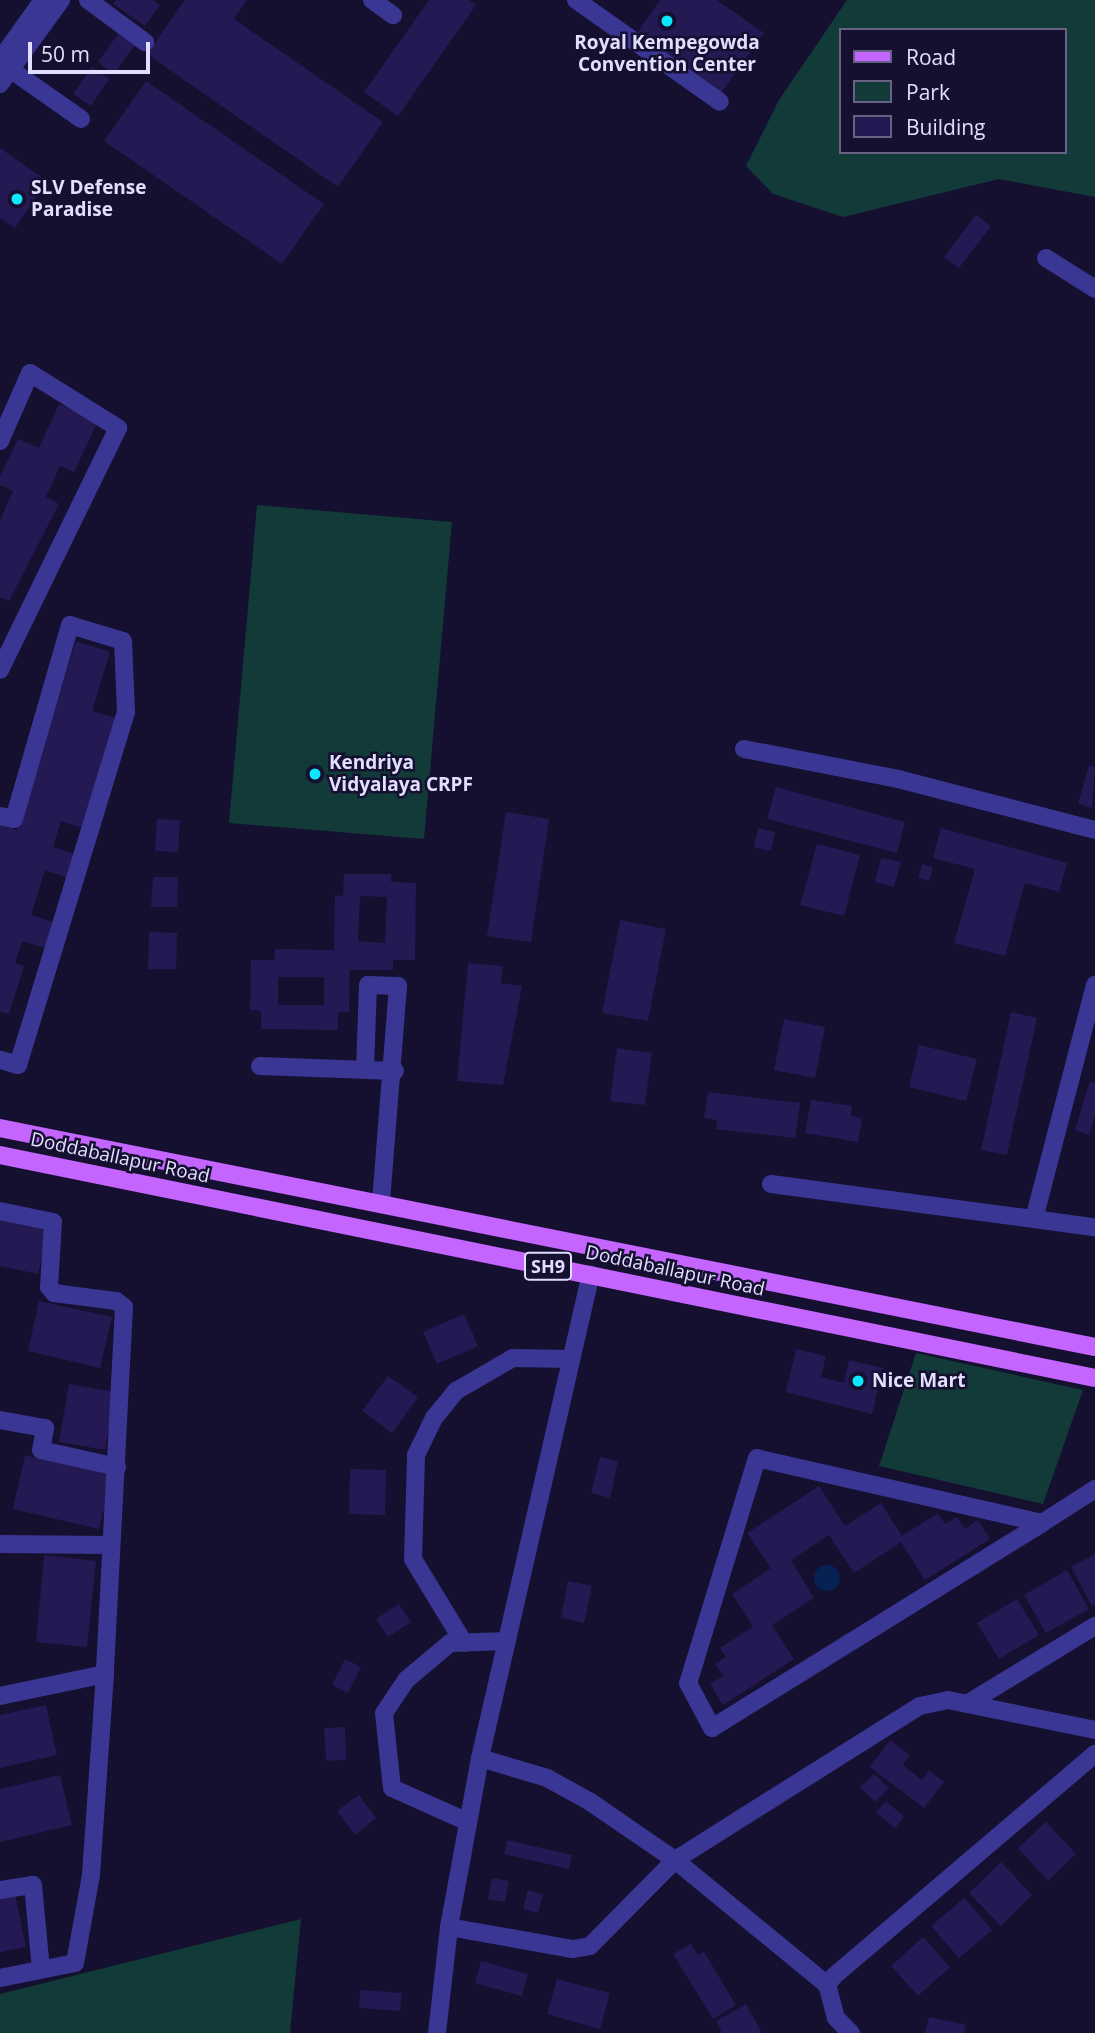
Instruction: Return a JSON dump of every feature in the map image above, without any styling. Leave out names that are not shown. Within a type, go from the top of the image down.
[{"type":"main road","name":"Doddaballapur Road","points":[[0,1128],[1095,1347]]},
{"type":"main road","name":"Doddaballapur Road","points":[[0,1155],[1095,1378]]},
{"type":"street","points":[[3,68],[43,0]]},
{"type":"street","points":[[3,68],[61,0]]},
{"type":"street","points":[[88,0],[145,42]]},
{"type":"street","points":[[372,0],[393,15]]},
{"type":"street","points":[[576,0],[720,102]]},
{"type":"street","points":[[3,68],[80,119]]},
{"type":"street","points":[[1046,258],[1095,289]]},
{"type":"street","points":[[0,441],[30,373],[118,428],[0,670]]},
{"type":"street","points":[[0,816],[14,819],[70,625],[122,641],[126,712],[18,1065],[0,1060]]},
{"type":"street","points":[[744,749],[898,779],[1095,830]]},
{"type":"street","points":[[365,1070],[368,985],[398,986],[395,1071],[381,1203]]},
{"type":"street","points":[[1034,1219],[1095,985]]},
{"type":"street","points":[[260,1066],[395,1071]]},
{"type":"street","points":[[771,1184],[1095,1227]]},
{"type":"street","points":[[0,1211],[52,1222],[49,1287],[54,1293],[116,1301],[124,1307],[105,1674],[91,1875],[75,1963],[0,1978]]},
{"type":"street","points":[[437,2033],[449,1927],[480,1758],[591,1275]]},
{"type":"street","points":[[464,1643],[413,1559],[416,1455],[434,1418],[456,1391],[513,1358],[571,1359]]},
{"type":"street","points":[[0,1420],[45,1428],[41,1450],[117,1466]]},
{"type":"street","points":[[1042,1523],[757,1458],[688,1683],[712,1728],[1042,1523],[1095,1489]]},
{"type":"street","points":[[0,1544],[111,1545]]},
{"type":"street","points":[[967,1704],[1095,1626]]},
{"type":"street","points":[[468,1822],[392,1788],[384,1713],[407,1680],[450,1643],[507,1641]]},
{"type":"street","points":[[0,1696],[105,1674]]},
{"type":"street","points":[[449,1927],[573,1949],[590,1946],[675,1860],[920,1706],[948,1700],[1095,1730]]},
{"type":"street","points":[[827,1985],[1095,1754]]},
{"type":"street","points":[[480,1758],[547,1778],[675,1860],[827,1985],[836,2018],[851,2033]]},
{"type":"street","points":[[0,1891],[33,1885],[41,1970]]},
{"type":"green space","points":[[847,0],[1095,0],[1095,197],[999,179],[843,217],[773,194],[746,166],[779,100]]},
{"type":"green space","points":[[257,505],[452,522],[424,839],[229,823]]},
{"type":"green space","points":[[916,1353],[1083,1390],[1043,1504],[879,1466]]},
{"type":"green space","points":[[301,1919],[290,2033],[0,2033],[0,1994]]},
{"type":"water","points":[[827,1565],[836,1569],[840,1578],[836,1587],[827,1591],[818,1587],[814,1578],[818,1569]]},
{"type":"building","points":[[116,0],[153,0],[160,5],[145,26],[113,4]]},
{"type":"building","points":[[185,0],[247,0],[234,19],[383,122],[338,187],[147,54]]},
{"type":"building","points":[[429,0],[469,0],[476,5],[398,116],[364,92]]},
{"type":"building","points":[[660,0],[717,0],[764,33],[721,93],[637,33]]},
{"type":"building","points":[[118,34],[135,45],[114,74],[98,62]]},
{"type":"building","points":[[92,67],[109,79],[91,106],[73,94]]},
{"type":"building","points":[[146,81],[324,204],[282,264],[104,141]]},
{"type":"building","name":"SLV Defense Paradise","points":[[0,148],[47,181],[15,228],[0,218]]},
{"type":"building","points":[[976,215],[991,226],[959,268],[944,257]]},
{"type":"building","points":[[59,404],[98,421],[74,472],[60,466],[46,497],[59,504],[9,601],[0,597],[0,520],[13,491],[0,485],[0,476],[18,439],[39,448]]},
{"type":"building","points":[[76,641],[110,652],[92,711],[117,718],[83,828],[61,821],[53,847],[76,854],[68,878],[45,870],[31,915],[53,922],[45,948],[22,941],[15,963],[24,966],[9,1014],[0,1012],[0,824],[17,830]]},
{"type":"building","points":[[1089,765],[1095,767],[1092,808],[1078,804]]},
{"type":"building","points":[[776,787],[905,822],[897,853],[767,819]]},
{"type":"building","points":[[506,812],[549,819],[531,942],[487,936]]},
{"type":"building","points":[[157,819],[180,820],[178,852],[155,851]]},
{"type":"building","points":[[758,828],[775,832],[771,851],[754,847]]},
{"type":"building","points":[[941,828],[1067,863],[1059,892],[1025,883],[1005,956],[954,943],[975,869],[933,858]]},
{"type":"building","points":[[817,844],[860,855],[844,916],[800,905]]},
{"type":"building","points":[[881,858],[901,862],[894,887],[875,882]]},
{"type":"building","points":[[922,864],[933,867],[929,881],[918,878]]},
{"type":"building","points":[[344,874],[391,874],[391,882],[416,883],[415,960],[393,960],[393,970],[350,970],[349,1012],[338,1012],[338,1030],[261,1029],[261,1011],[250,1010],[251,960],[274,960],[275,949],[334,950],[335,895],[343,896]],"holes":[[[360,896],[387,897],[385,943],[358,941]],[[278,977],[324,977],[324,1005],[278,1005]]]},
{"type":"building","points":[[153,877],[178,877],[177,907],[151,907]]},
{"type":"building","points":[[620,920],[666,929],[648,1021],[602,1013]]},
{"type":"building","points":[[149,932],[177,933],[176,969],[148,969]]},
{"type":"building","points":[[468,963],[503,966],[501,983],[522,986],[503,1085],[457,1081]]},
{"type":"building","points":[[1011,1012],[1037,1018],[1007,1155],[981,1150]]},
{"type":"building","points":[[784,1019],[825,1027],[815,1078],[774,1070]]},
{"type":"building","points":[[919,1045],[977,1059],[966,1101],[909,1087]]},
{"type":"building","points":[[617,1048],[652,1053],[645,1105],[610,1101]]},
{"type":"building","points":[[1090,1081],[1095,1083],[1095,1115],[1089,1135],[1075,1130]]},
{"type":"building","points":[[708,1092],[800,1103],[795,1138],[716,1129],[717,1120],[704,1118]]},
{"type":"building","points":[[811,1100],[852,1106],[851,1116],[862,1118],[858,1142],[805,1133]]},
{"type":"building","points":[[0,1218],[48,1228],[38,1274],[0,1266]]},
{"type":"building","points":[[39,1301],[112,1317],[100,1368],[28,1351]]},
{"type":"building","points":[[464,1314],[478,1346],[437,1364],[423,1332]]},
{"type":"building","points":[[796,1349],[826,1356],[821,1377],[844,1383],[849,1360],[883,1368],[872,1414],[786,1392]]},
{"type":"building","points":[[388,1376],[418,1397],[392,1433],[362,1411]]},
{"type":"building","points":[[69,1384],[115,1392],[105,1450],[59,1442]]},
{"type":"building","points":[[25,1455],[112,1475],[99,1529],[13,1509]]},
{"type":"building","points":[[600,1457],[618,1461],[610,1498],[591,1493]]},
{"type":"building","points":[[350,1469],[386,1470],[385,1515],[349,1514]]},
{"type":"building","points":[[819,1486],[845,1526],[881,1503],[902,1536],[938,1513],[945,1524],[957,1517],[965,1529],[978,1520],[990,1539],[925,1580],[901,1542],[854,1573],[829,1535],[791,1560],[814,1598],[772,1625],[794,1659],[723,1705],[710,1684],[723,1676],[715,1664],[726,1657],[720,1648],[753,1627],[732,1594],[771,1568],[747,1533]]},
{"type":"building","points":[[1095,1554],[1095,1604],[1092,1606],[1071,1567]]},
{"type":"building","points":[[44,1555],[96,1561],[87,1647],[36,1642]]},
{"type":"building","points":[[1067,1570],[1089,1609],[1046,1633],[1024,1595]]},
{"type":"building","points":[[568,1581],[592,1586],[584,1623],[561,1618]]},
{"type":"building","points":[[1017,1599],[1039,1635],[999,1659],[977,1623]]},
{"type":"building","points":[[399,1604],[411,1622],[388,1637],[376,1619]]},
{"type":"building","points":[[345,1659],[361,1667],[348,1693],[332,1685]]},
{"type":"building","points":[[46,1705],[57,1755],[0,1768],[0,1715]]},
{"type":"building","points":[[345,1727],[346,1760],[326,1761],[324,1728]]},
{"type":"building","points":[[890,1740],[910,1755],[903,1765],[922,1780],[929,1770],[944,1782],[924,1808],[870,1767]]},
{"type":"building","points":[[874,1774],[889,1788],[875,1802],[860,1787]]},
{"type":"building","points":[[60,1775],[72,1825],[0,1842],[0,1789]]},
{"type":"building","points":[[359,1795],[376,1818],[355,1835],[337,1811]]},
{"type":"building","points":[[886,1801],[904,1817],[895,1828],[876,1812]]},
{"type":"building","points":[[1046,1822],[1076,1854],[1048,1881],[1018,1848]]},
{"type":"building","points":[[507,1840],[572,1855],[569,1869],[504,1854]]},
{"type":"building","points":[[1001,1862],[1032,1895],[1001,1926],[969,1893]]},
{"type":"building","points":[[492,1878],[509,1881],[505,1902],[488,1899]]},
{"type":"building","points":[[528,1890],[543,1895],[538,1913],[523,1909]]},
{"type":"building","points":[[15,1894],[26,1947],[0,1952],[0,1897]]},
{"type":"building","points":[[964,1898],[992,1930],[959,1958],[931,1926]]},
{"type":"building","points":[[923,1937],[950,1967],[918,1996],[891,1966]]},
{"type":"building","points":[[691,1944],[698,1955],[704,1952],[736,2005],[713,2019],[673,1954]]},
{"type":"building","points":[[481,1961],[528,1974],[522,1996],[475,1983]]},
{"type":"building","points":[[557,1979],[610,1993],[600,2029],[547,2014]]},
{"type":"building","points":[[360,1990],[402,1993],[400,2011],[359,2008]]},
{"type":"building","points":[[746,2004],[762,2033],[722,2033],[716,2021]]},
{"type":"building","points":[[929,2017],[966,2025],[964,2033],[925,2033]]},
{"type":"place","name":"Royal Kempegowda Convention Center","points":[[667,21]]},
{"type":"place","name":"SLV Defense Paradise","points":[[17,199]]},
{"type":"place","name":"Kendriya Vidyalaya CRPF","points":[[315,774]]},
{"type":"place","name":"Nice Mart","points":[[858,1381]]}]
